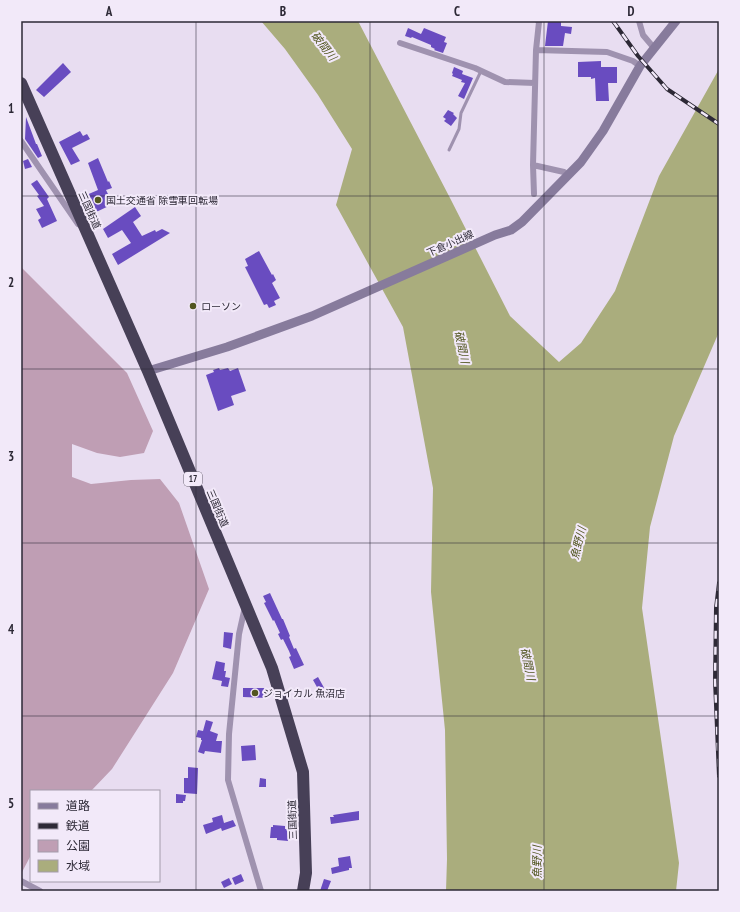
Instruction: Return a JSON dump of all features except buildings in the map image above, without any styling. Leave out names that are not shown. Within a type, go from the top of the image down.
[{"type":"highway","name":"三国街道","points":[[21,83],[148,371],[272,668],[303,772],[306,873],[303,891]]},
{"type":"main road","name":"下倉小出線","points":[[148,371],[227,347],[318,313],[495,235],[511,230],[522,222],[581,162],[603,131],[640,66],[676,21]]},
{"type":"street","points":[[534,194],[533,165],[538,21]]},
{"type":"street","points":[[639,21],[642,35],[654,48]]},
{"type":"street","points":[[400,43],[475,68],[505,82],[535,83]]},
{"type":"street","points":[[536,50],[607,52],[632,61],[640,66]]},
{"type":"street","points":[[21,141],[93,245]]},
{"type":"street","points":[[533,165],[564,172],[568,175]]},
{"type":"street","points":[[246,605],[239,634],[229,734],[228,780],[262,891]]},
{"type":"street","points":[[21,881],[40,891]]},
{"type":"lane","points":[[449,150],[459,129],[461,114],[481,71]]},
{"type":"green space","points":[[21,267],[127,373],[153,431],[144,453],[120,457],[97,453],[72,444],[72,477],[91,484],[160,479],[179,503],[209,589],[173,673],[112,769],[92,790],[30,790],[30,857],[21,874]]},
{"type":"water","points":[[261,21],[358,21],[510,316],[559,362],[581,343],[615,291],[659,176],[719,69],[719,332],[674,436],[650,527],[642,608],[679,863],[676,891],[446,891],[445,730],[431,592],[433,488],[403,327],[336,205],[352,149],[318,95],[285,49]]},
{"type":"railway","points":[[613,21],[638,56],[667,89],[719,124]]},
{"type":"railway","points":[[719,583],[716,608],[715,681],[719,776]]},
{"type":"place","name":"国土交通省 除雪車回転場","points":[[98,200]]},
{"type":"place","name":"ローソン","points":[[193,306]]},
{"type":"place","name":"ジョイカル 魚沼店","points":[[255,693]]},
{"type":"water label","name":"破間川","points":[[324,46]]},
{"type":"water label","name":"破間川","points":[[462,347]]},
{"type":"water label","name":"魚野川","points":[[578,543]]},
{"type":"water label","name":"破間川","points":[[528,664]]},
{"type":"water label","name":"魚野川","points":[[537,862]]}]
